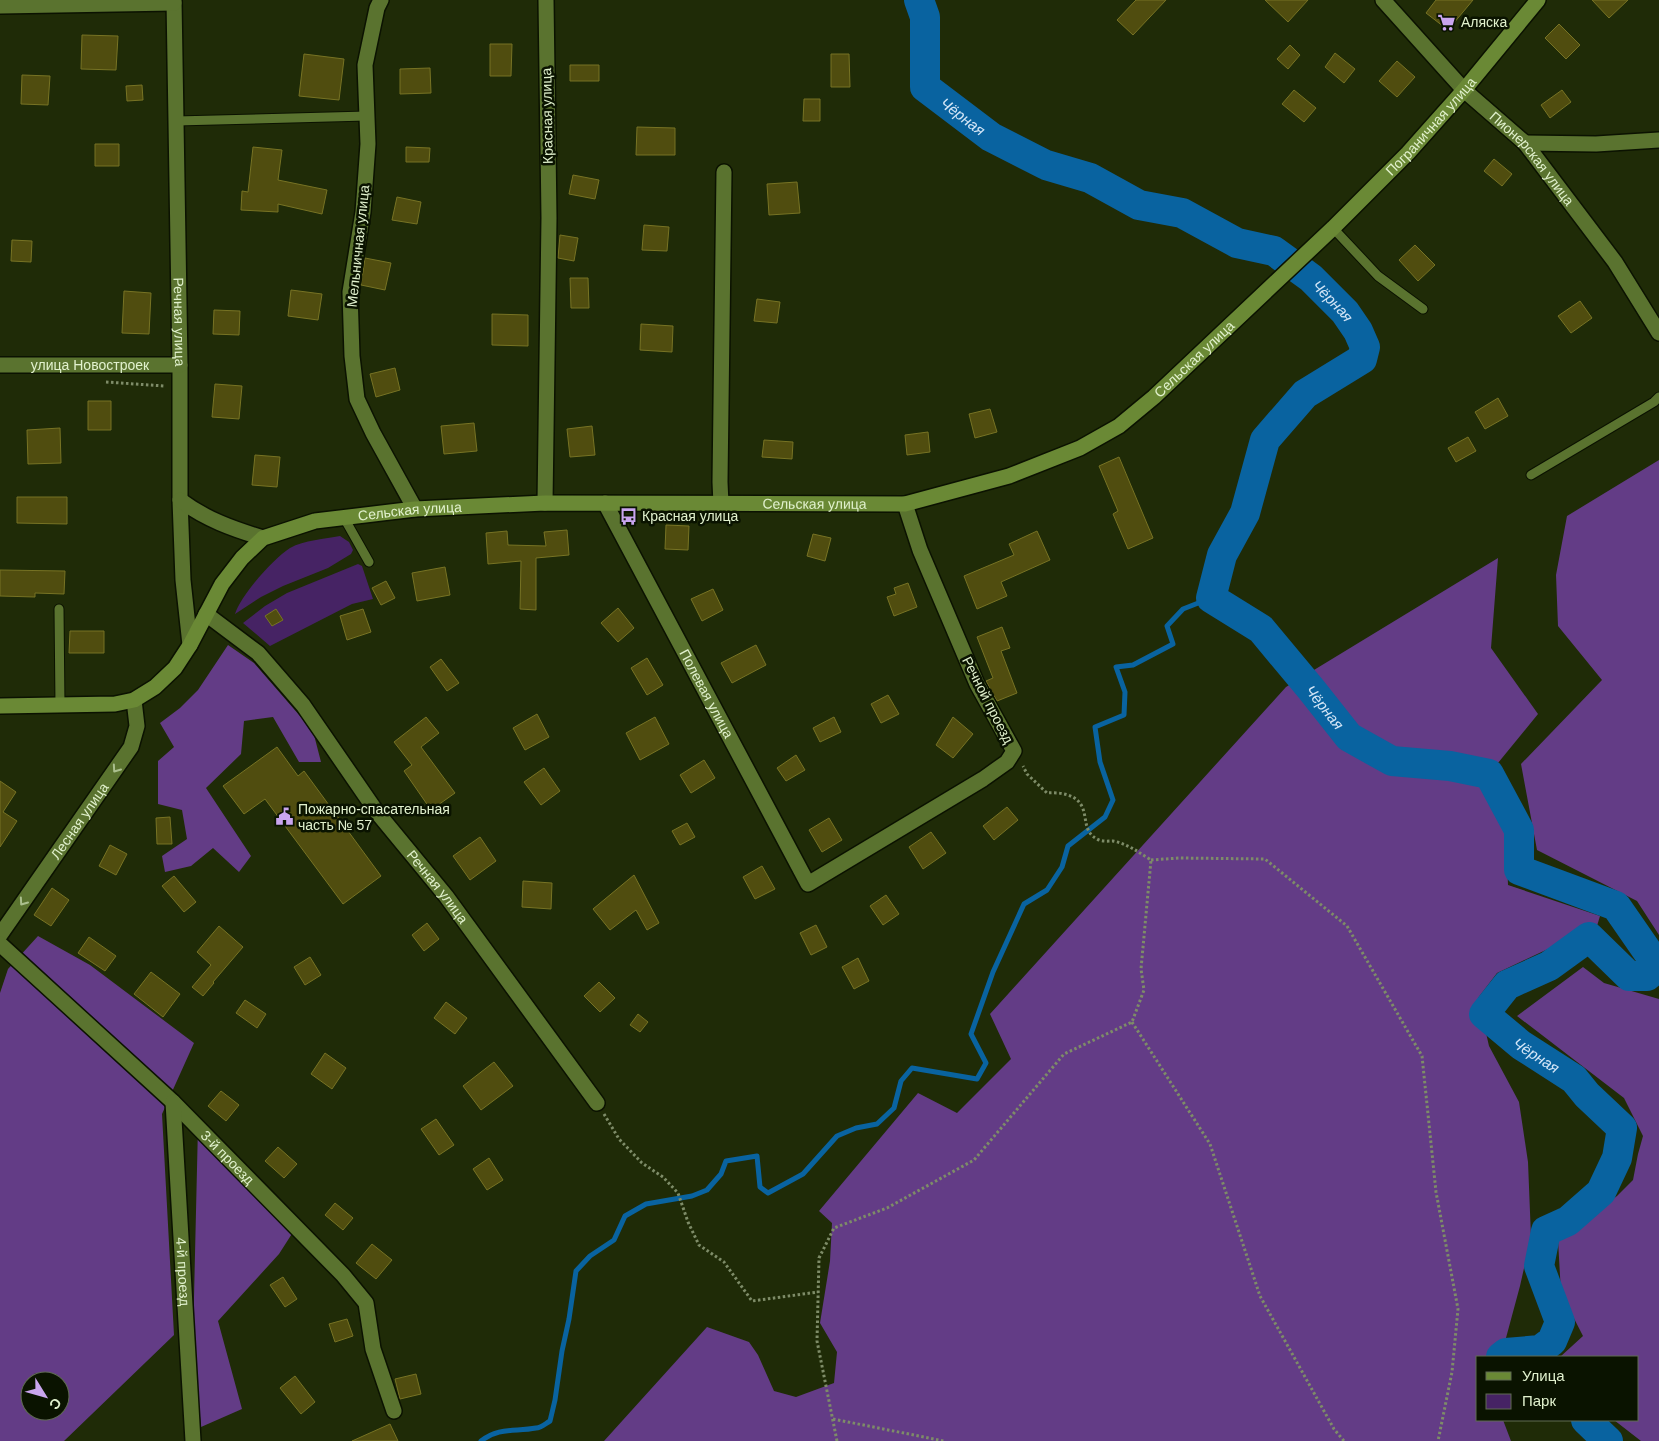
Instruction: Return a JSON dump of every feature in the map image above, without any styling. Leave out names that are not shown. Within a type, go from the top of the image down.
[{"type":"main road","name":"Пограничная улица","points":[[1316,244],[1408,153],[1464,90],[1538,0]]},
{"type":"main road","name":"Сельская улица","points":[[263,538],[315,521],[343,516],[415,509],[545,502],[605,504],[905,504],[1008,476],[1080,448],[1119,426],[1154,397],[1316,244]]},
{"type":"main road","points":[[0,706],[115,704],[134,700],[155,687],[175,668],[190,645],[222,584],[237,564],[263,538]]},
{"type":"street","name":"Мельничная улица","points":[[381,0],[377,8],[365,65],[368,144],[363,212],[350,292],[352,356],[357,398],[372,433],[415,509]]},
{"type":"street","name":"Красная улица","points":[[545,502],[549,218],[546,0]]},
{"type":"street","name":"Пионерская улица","points":[[1383,0],[1464,90],[1526,143],[1615,262],[1659,332]]},
{"type":"street","points":[[0,6],[174,2]]},
{"type":"street","name":"Речная улица","points":[[174,2],[180,366],[180,500],[183,580],[190,645]]},
{"type":"street","points":[[1526,143],[1596,144],[1659,140]]},
{"type":"street","points":[[721,504],[724,172]]},
{"type":"street","name":"улица Новостроек","points":[[0,364],[180,366]]},
{"type":"street","points":[[180,500],[194,511],[216,522],[263,538]]},
{"type":"street","name":"Полевая улица","points":[[605,504],[808,884]]},
{"type":"street","name":"Речной проезд","points":[[808,884],[983,779],[1007,762],[1014,751],[977,684],[920,550],[905,504]]},
{"type":"street","name":"Речная улица","points":[[206,614],[258,653],[303,705],[376,811],[446,896],[597,1103]]},
{"type":"street","name":"Лесная улица","points":[[0,937],[131,747],[137,726],[134,700]]},
{"type":"street","name":"3-й проезд","points":[[0,937],[173,1102],[343,1275],[366,1303],[373,1349],[394,1411]]},
{"type":"street","name":"4-й проезд","points":[[173,1102],[193,1441]]},
{"type":"lane","points":[[176,121],[366,116]]},
{"type":"lane","points":[[1333,228],[1378,276],[1423,309]]},
{"type":"lane","points":[[1531,475],[1654,402],[1659,397]]},
{"type":"lane","points":[[343,516],[369,562]]},
{"type":"lane","points":[[59,609],[60,705]]},
{"type":"path","points":[[1027,774],[1047,793],[1059,792],[1072,796],[1083,808],[1085,824],[1092,835],[1098,840],[1112,841],[1130,846],[1151,860],[1179,858],[1265,859],[1347,926],[1422,1056],[1436,1192],[1458,1309],[1452,1372],[1438,1441]]},
{"type":"path","points":[[837,1441],[818,1341],[819,1258],[834,1228],[887,1208],[974,1160],[1064,1054],[1132,1022],[1144,990],[1141,969],[1151,860]]},
{"type":"path","points":[[1132,1022],[1210,1144],[1260,1296],[1334,1429],[1344,1441]]},
{"type":"path","points":[[597,1103],[619,1139],[642,1163],[663,1177],[678,1193],[688,1222],[699,1245],[724,1262],[752,1301],[818,1292]]},
{"type":"path","points":[[833,1419],[944,1441]]},
{"type":"green space","points":[[340,536],[349,542],[353,550],[351,554],[328,568],[261,597],[235,614],[238,606],[258,578],[283,553],[296,545],[308,541]]},
{"type":"green space","points":[[358,564],[362,566],[373,599],[352,604],[270,646],[243,623],[265,606],[287,593]]},
{"type":"shaded area","points":[[1659,460],[1659,935],[1637,901],[1537,850],[1521,764],[1602,680],[1558,626],[1556,575],[1567,516]]},
{"type":"shaded area","points":[[1498,558],[1491,648],[1538,714],[1480,785],[1506,833],[1508,885],[1600,916],[1597,926],[1497,973],[1478,998],[1489,1046],[1519,1102],[1528,1162],[1531,1237],[1502,1356],[1476,1356],[1476,1421],[1503,1421],[1511,1441],[604,1441],[707,1327],[749,1342],[758,1355],[774,1391],[796,1397],[834,1383],[837,1352],[820,1323],[830,1261],[832,1223],[819,1211],[918,1093],[957,1113],[1011,1059],[990,1014],[1286,687]]},
{"type":"shaded area","points":[[228,645],[254,663],[313,731],[321,762],[299,762],[273,717],[244,721],[241,754],[206,788],[251,856],[239,872],[213,848],[191,866],[165,872],[162,856],[187,839],[182,810],[158,804],[158,761],[174,747],[160,723],[180,708],[198,690]]},
{"type":"shaded area","points":[[38,936],[90,965],[194,1043],[162,1114],[174,1335],[64,1441],[0,1441],[0,993],[8,969]]},
{"type":"shaded area","points":[[1583,967],[1604,983],[1659,999],[1659,1441],[1641,1441],[1615,1421],[1639,1421],[1639,1356],[1561,1356],[1583,1336],[1561,1293],[1558,1240],[1617,1196],[1633,1180],[1643,1136],[1624,1098],[1517,1016]]},
{"type":"shaded area","points":[[198,1126],[295,1229],[279,1254],[218,1321],[242,1409],[201,1427],[193,1340]]},
{"type":"building","points":[[1136,0],[1166,0],[1133,35],[1117,20]]},
{"type":"building","points":[[1265,0],[1308,0],[1288,22]]},
{"type":"building","points":[[1436,0],[1473,0],[1448,30],[1426,13]]},
{"type":"building","points":[[1592,0],[1628,0],[1609,18]]},
{"type":"building","points":[[1559,24],[1580,45],[1566,59],[1545,38]]},
{"type":"building","points":[[82,35],[118,36],[116,70],[81,69]]},
{"type":"building","points":[[490,44],[512,44],[511,76],[490,76]]},
{"type":"building","points":[[1290,45],[1300,55],[1288,69],[1277,59]]},
{"type":"building","points":[[1335,53],[1355,69],[1344,83],[1325,67]]},
{"type":"building","points":[[304,54],[344,59],[339,100],[299,96]]},
{"type":"building","points":[[831,54],[849,54],[850,87],[831,87]]},
{"type":"building","points":[[1397,61],[1415,77],[1397,97],[1379,81]]},
{"type":"building","points":[[570,65],[599,65],[599,81],[570,81]]},
{"type":"building","points":[[430,68],[431,93],[400,94],[400,69]]},
{"type":"building","points":[[22,75],[50,76],[48,105],[21,104]]},
{"type":"building","points":[[142,85],[143,100],[127,101],[126,86]]},
{"type":"building","points":[[1294,90],[1316,108],[1304,122],[1282,104]]},
{"type":"building","points":[[1562,90],[1571,102],[1550,118],[1541,105]]},
{"type":"building","points":[[804,99],[820,99],[820,121],[803,121]]},
{"type":"building","points":[[637,127],[675,128],[675,155],[636,155]]},
{"type":"building","points":[[95,144],[119,144],[119,166],[95,166]]},
{"type":"building","points":[[253,147],[282,150],[278,180],[327,190],[322,214],[278,204],[278,212],[241,210],[242,191],[248,192]]},
{"type":"building","points":[[406,147],[430,148],[429,162],[406,162]]},
{"type":"building","points":[[1494,159],[1512,174],[1502,186],[1484,171]]},
{"type":"building","points":[[573,175],[599,180],[595,199],[569,194]]},
{"type":"building","points":[[797,182],[800,213],[769,215],[767,184]]},
{"type":"building","points":[[397,197],[421,202],[417,224],[392,220]]},
{"type":"building","points":[[644,225],[669,227],[667,251],[642,250]]},
{"type":"building","points":[[560,235],[578,238],[574,261],[558,258]]},
{"type":"building","points":[[12,240],[32,241],[31,262],[11,261]]},
{"type":"building","points":[[1415,245],[1435,265],[1418,281],[1399,260]]},
{"type":"building","points":[[365,258],[391,263],[385,290],[361,285]]},
{"type":"building","points":[[570,278],[588,278],[589,308],[571,308]]},
{"type":"building","points":[[291,290],[322,294],[318,320],[288,316]]},
{"type":"building","points":[[124,291],[151,293],[149,334],[122,333]]},
{"type":"building","points":[[757,299],[780,302],[777,323],[754,321]]},
{"type":"building","points":[[1580,301],[1592,318],[1571,333],[1558,316]]},
{"type":"building","points":[[214,310],[240,311],[239,335],[213,334]]},
{"type":"building","points":[[492,314],[528,315],[528,346],[492,345]]},
{"type":"building","points":[[641,324],[673,326],[672,352],[640,350]]},
{"type":"building","points":[[395,368],[400,390],[376,397],[370,374]]},
{"type":"building","points":[[215,384],[242,386],[239,419],[212,417]]},
{"type":"building","points":[[1498,398],[1508,416],[1485,429],[1475,412]]},
{"type":"building","points":[[88,401],[111,401],[111,430],[88,430]]},
{"type":"building","points":[[990,409],[997,432],[975,438],[969,414]]},
{"type":"building","points":[[474,423],[477,451],[444,454],[441,426]]},
{"type":"building","points":[[592,426],[595,455],[570,457],[567,429]]},
{"type":"building","points":[[60,428],[61,463],[28,464],[27,430]]},
{"type":"building","points":[[928,432],[930,452],[907,455],[905,435]]},
{"type":"building","points":[[1468,437],[1476,451],[1456,462],[1448,448]]},
{"type":"building","points":[[764,440],[793,442],[792,459],[762,457]]},
{"type":"building","points":[[255,455],[280,457],[277,487],[252,485]]},
{"type":"building","points":[[1119,457],[1153,538],[1128,549],[1113,514],[1118,511],[1099,466]]},
{"type":"building","points":[[17,497],[67,497],[67,524],[17,523]]},
{"type":"building","points":[[666,525],[689,526],[688,550],[665,549]]},
{"type":"building","points":[[567,530],[569,555],[536,558],[536,610],[520,609],[521,561],[488,564],[486,533],[507,531],[508,545],[546,546],[544,532]]},
{"type":"building","points":[[1037,531],[1050,560],[1001,582],[1007,596],[977,609],[964,576],[1014,555],[1009,544]]},
{"type":"building","points":[[813,534],[831,538],[825,561],[807,556]]},
{"type":"building","points":[[445,567],[450,595],[417,601],[412,573]]},
{"type":"building","points":[[0,570],[65,571],[64,594],[35,593],[35,597],[0,596]]},
{"type":"building","points":[[386,581],[395,598],[381,605],[372,588]]},
{"type":"building","points":[[908,583],[917,607],[894,616],[887,597],[896,594],[894,588]]},
{"type":"building","points":[[713,589],[723,610],[702,621],[691,599]]},
{"type":"building","points":[[618,608],[634,628],[618,642],[601,623]]},
{"type":"building","points":[[276,609],[283,620],[272,626],[265,616]]},
{"type":"building","points":[[363,609],[371,632],[347,640],[340,616]]},
{"type":"building","points":[[1002,627],[1010,648],[1001,651],[1017,693],[997,701],[986,681],[993,678],[977,637]]},
{"type":"building","points":[[70,631],[104,631],[104,653],[69,653]]},
{"type":"building","points":[[756,645],[766,665],[732,683],[721,663]]},
{"type":"building","points":[[647,658],[663,685],[647,695],[631,668]]},
{"type":"building","points":[[441,659],[459,683],[447,691],[430,667]]},
{"type":"building","points":[[888,695],[899,714],[881,723],[871,704]]},
{"type":"building","points":[[537,714],[549,737],[525,750],[513,728]]},
{"type":"building","points":[[426,717],[439,733],[421,747],[455,793],[431,810],[404,771],[412,765],[394,742]]},
{"type":"building","points":[[655,717],[669,744],[640,760],[626,733]]},
{"type":"building","points":[[834,717],[841,732],[820,742],[813,728]]},
{"type":"building","points":[[953,717],[973,734],[953,758],[936,745]]},
{"type":"building","points":[[277,747],[298,776],[304,771],[381,876],[343,904],[265,799],[244,814],[223,786]]},
{"type":"building","points":[[796,755],[805,770],[786,781],[777,768]]},
{"type":"building","points":[[704,760],[715,778],[691,793],[680,775]]},
{"type":"building","points":[[544,768],[560,791],[541,805],[524,782]]},
{"type":"building","points":[[0,781],[16,792],[3,812],[17,821],[0,847]]},
{"type":"building","points":[[1007,807],[1018,820],[994,840],[983,826]]},
{"type":"building","points":[[170,817],[172,844],[157,844],[156,818]]},
{"type":"building","points":[[829,818],[842,840],[822,852],[809,830]]},
{"type":"building","points":[[687,823],[695,837],[680,845],[672,831]]},
{"type":"building","points":[[931,832],[946,853],[923,869],[909,847]]},
{"type":"building","points":[[480,837],[496,861],[470,880],[453,856]]},
{"type":"building","points":[[110,845],[127,854],[116,875],[99,866]]},
{"type":"building","points":[[762,866],[775,889],[755,899],[743,877]]},
{"type":"building","points":[[634,875],[659,923],[647,930],[636,910],[610,930],[593,909]]},
{"type":"building","points":[[174,876],[196,902],[184,912],[162,886]]},
{"type":"building","points":[[523,881],[552,883],[551,909],[522,907]]},
{"type":"building","points":[[52,888],[69,900],[51,926],[34,915]]},
{"type":"building","points":[[886,895],[899,914],[883,925],[870,906]]},
{"type":"building","points":[[427,923],[439,939],[424,951],[412,935]]},
{"type":"building","points":[[816,925],[827,947],[811,955],[800,933]]},
{"type":"building","points":[[219,926],[243,947],[203,996],[192,987],[211,965],[197,952]]},
{"type":"building","points":[[89,937],[116,956],[105,971],[78,953]]},
{"type":"building","points":[[310,957],[321,975],[305,985],[294,967]]},
{"type":"building","points":[[858,958],[869,981],[854,989],[842,967]]},
{"type":"building","points":[[151,972],[180,994],[163,1017],[134,994]]},
{"type":"building","points":[[599,982],[615,998],[600,1012],[584,996]]},
{"type":"building","points":[[245,1000],[266,1014],[257,1028],[236,1013]]},
{"type":"building","points":[[446,1002],[467,1018],[455,1034],[434,1018]]},
{"type":"building","points":[[638,1014],[648,1022],[640,1032],[630,1025]]},
{"type":"building","points":[[325,1053],[346,1068],[332,1089],[311,1074]]},
{"type":"building","points":[[494,1062],[513,1086],[481,1110],[463,1086]]},
{"type":"building","points":[[221,1091],[239,1105],[226,1121],[208,1106]]},
{"type":"building","points":[[436,1119],[454,1145],[439,1155],[421,1129]]},
{"type":"building","points":[[278,1147],[297,1164],[284,1178],[265,1161]]},
{"type":"building","points":[[489,1158],[503,1180],[487,1190],[473,1169]]},
{"type":"building","points":[[335,1203],[353,1218],[343,1230],[325,1215]]},
{"type":"building","points":[[372,1244],[392,1260],[376,1279],[356,1263]]},
{"type":"building","points":[[283,1277],[297,1299],[285,1307],[270,1285]]},
{"type":"building","points":[[347,1319],[353,1336],[335,1342],[329,1324]]},
{"type":"building","points":[[416,1374],[421,1394],[400,1399],[395,1379]]},
{"type":"building","points":[[295,1376],[315,1402],[301,1414],[280,1388]]},
{"type":"building","points":[[390,1424],[398,1441],[352,1441]]},
{"type":"waterway","name":"Чёрная","points":[[919,0],[925,17],[925,87],[991,137],[1046,165],[1090,178],[1139,205],[1182,213],[1237,243],[1274,251],[1311,278],[1345,312],[1358,331],[1365,347],[1362,359],[1305,394],[1265,440],[1245,513],[1222,555],[1211,598],[1261,629],[1349,737],[1392,761],[1450,766],[1489,774],[1519,830],[1519,870],[1616,906],[1652,958],[1655,969],[1647,976],[1629,976],[1589,937],[1549,966],[1507,985],[1484,1014],[1521,1045],[1574,1079],[1587,1095],[1622,1128],[1617,1158],[1601,1192],[1568,1221],[1546,1231],[1539,1266],[1560,1322],[1552,1341],[1540,1350],[1506,1353],[1502,1356]]},
{"type":"waterway","points":[[481,1441],[501,1432],[538,1428],[550,1421],[576,1271],[590,1256],[614,1240],[625,1216],[646,1204],[692,1196],[707,1190],[721,1174],[726,1161],[757,1156],[760,1187],[768,1193],[803,1174],[837,1136],[856,1128],[877,1124],[894,1108],[901,1081],[912,1068],[977,1079],[986,1063],[971,1034],[993,972],[1024,904],[1047,890],[1062,867],[1068,846],[1105,817],[1113,800],[1100,762],[1095,727],[1124,715],[1125,692],[1116,667],[1133,665],[1173,644],[1167,626],[1183,609],[1211,598]]},
{"type":"waterway","name":"Чёрная","points":[[1587,1421],[1608,1441]]},
{"type":"place","name":"Аляска","points":[[1447,22]]},
{"type":"place","name":"Красная улица","points":[[628,516]]},
{"type":"place","name":"Пожарно-спасательная часть № 57","points":[[284,817]]}]
